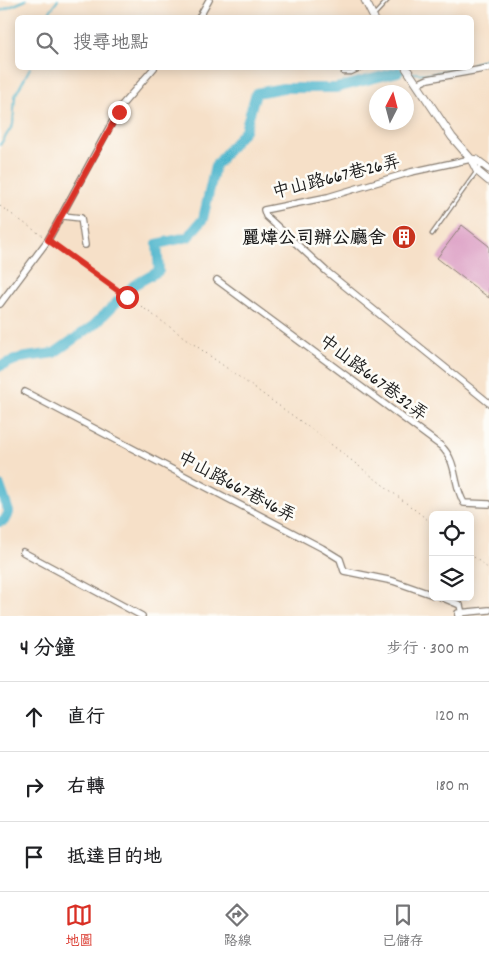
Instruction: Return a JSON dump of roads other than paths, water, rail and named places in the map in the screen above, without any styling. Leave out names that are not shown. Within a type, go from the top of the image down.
[{"type":"street","points":[[201,15],[210,0]]},
{"type":"street","points":[[365,0],[372,15]]},
{"type":"street","points":[[417,83],[428,79],[489,68]]},
{"type":"street","points":[[0,304],[48,240],[63,216],[121,106],[152,70]]},
{"type":"street","points":[[407,70],[452,138],[471,159],[477,171],[489,181]]},
{"type":"street","points":[[471,159],[489,169]]},
{"type":"street","name":"中山路667巷26弄","points":[[471,159],[411,172],[328,197],[264,210],[266,216],[326,271],[489,402]]},
{"type":"street","points":[[63,216],[81,218],[85,245]]},
{"type":"street","name":"中山路667巷32弄","points":[[217,280],[441,446],[447,452],[454,466],[464,503],[489,504]]},
{"type":"street","name":"中山路667巷46弄","points":[[26,392],[340,558],[344,572],[393,581],[429,594]]},
{"type":"street","points":[[23,552],[142,616]]},
{"type":"street","points":[[451,601],[460,605],[459,614],[489,610]]},
{"type":"lane","points":[[375,15],[388,0]]},
{"type":"lane","points":[[342,73],[351,73],[358,70]]},
{"type":"lane","points":[[432,234],[483,164]]},
{"type":"waterway","points":[[0,11],[26,0]]},
{"type":"waterway","points":[[47,15],[58,0]]},
{"type":"waterway","points":[[474,63],[489,55]]},
{"type":"waterway","points":[[0,145],[13,125],[15,96],[29,70]]},
{"type":"waterway","points":[[412,73],[431,74],[448,70]]},
{"type":"waterway","points":[[398,72],[407,73]]},
{"type":"waterway","points":[[0,366],[20,358],[54,353],[94,325],[134,285],[159,271],[157,244],[188,237],[203,219],[215,166],[245,130],[256,93],[283,88],[336,88],[398,72]]},
{"type":"waterway","points":[[0,486],[9,512],[4,521],[0,522]]},
{"type":"place","name":"麗煒公司辦公廳舍","points":[[404,237]]}]
